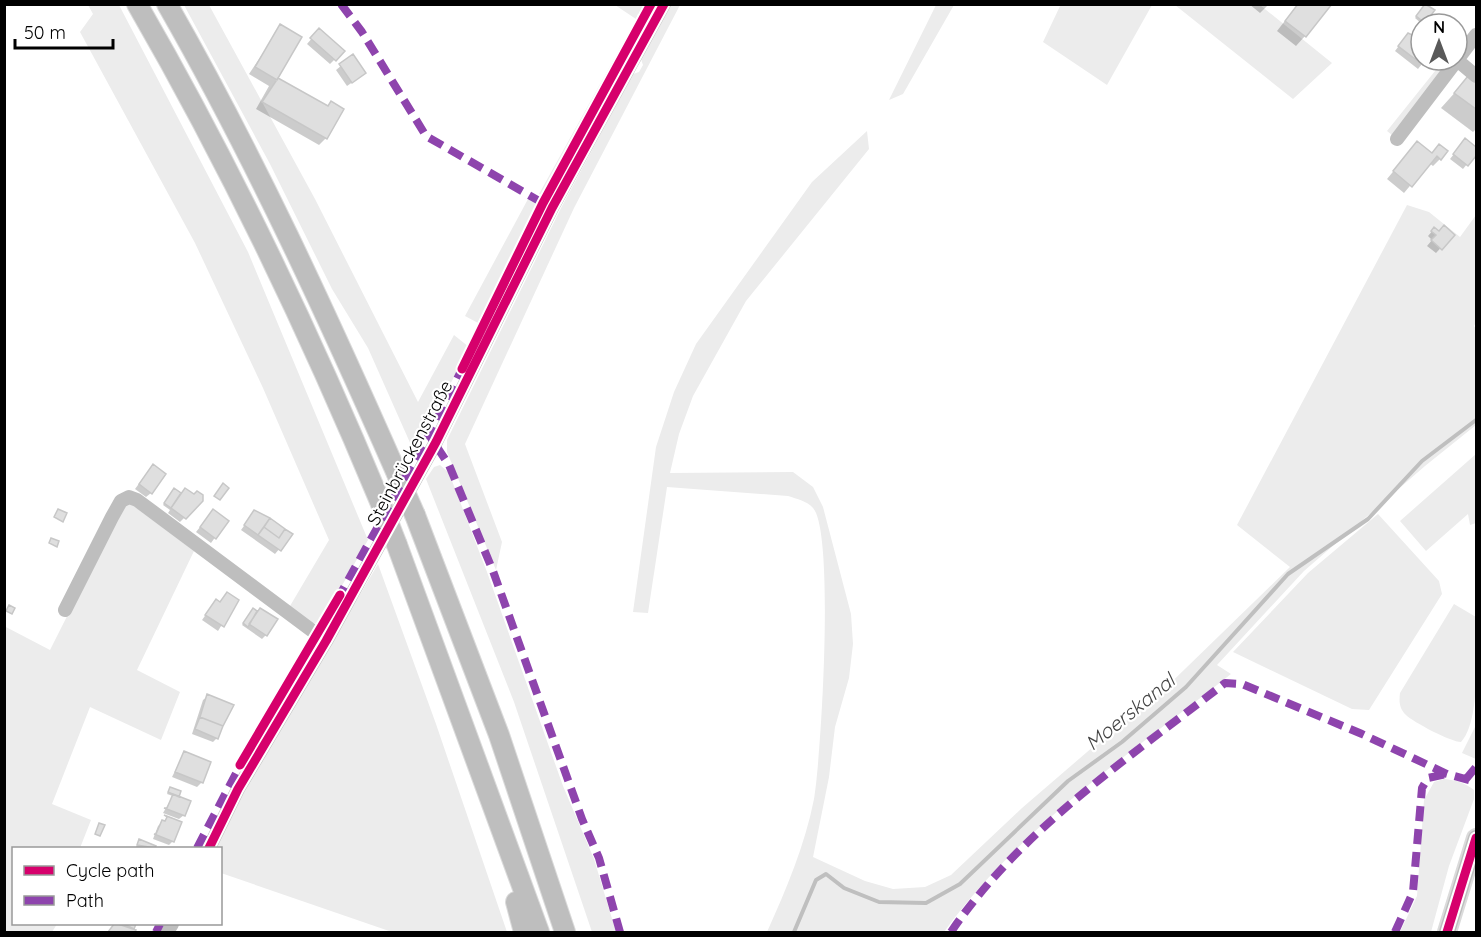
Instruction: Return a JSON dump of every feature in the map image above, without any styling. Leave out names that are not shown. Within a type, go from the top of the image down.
[{"type":"highway","points":[[137,4],[234,183],[335,393],[397,546],[539,933]]},
{"type":"highway","points":[[167,4],[255,169],[342,349],[397,474],[499,735],[565,933]]},
{"type":"highway","points":[[485,783],[491,821],[524,933]]},
{"type":"main road","points":[[1447,933],[1476,838]]},
{"type":"street","name":"Steinbrückenstraße","points":[[210,847],[238,789],[326,641],[436,442],[552,208],[664,4]]},
{"type":"street","points":[[1396,139],[1448,72]]},
{"type":"street","points":[[65,610],[116,509],[123,498],[129,497],[137,500],[326,641]]},
{"type":"shaded area","points":[[1061,4],[1152,5],[1107,85],[1043,42]]},
{"type":"shaded area","points":[[88,5],[119,5],[248,252],[368,540],[320,624],[310,623],[290,606],[329,540],[263,388],[195,243],[80,32],[93,14]]},
{"type":"shaded area","points":[[184,5],[209,5],[315,199],[418,402],[454,335],[469,347],[415,454],[368,348],[332,289],[270,164]]},
{"type":"shaded area","points":[[615,5],[648,5],[642,16],[638,14],[636,19]]},
{"type":"shaded area","points":[[670,5],[680,5],[574,208],[465,444],[502,542],[496,570],[447,452],[447,440],[562,206],[633,74],[639,72],[643,65],[641,59]]},
{"type":"shaded area","points":[[936,5],[954,5],[903,94],[889,100]]},
{"type":"shaded area","points":[[1175,5],[1260,5],[1332,63],[1293,99]]},
{"type":"shaded area","points":[[634,23],[637,24],[545,195],[539,194]]},
{"type":"shaded area","points":[[640,29],[642,31],[554,194],[550,196]]},
{"type":"shaded area","points":[[1434,72],[1442,72],[1392,135],[1387,131]]},
{"type":"shaded area","points":[[867,131],[869,149],[746,301],[693,396],[679,434],[670,473],[793,472],[813,487],[823,507],[851,614],[853,644],[849,678],[835,727],[829,777],[813,857],[865,881],[893,889],[925,887],[951,875],[1022,808],[1101,740],[1152,701],[1290,567],[1237,525],[1407,205],[1429,212],[1460,237],[1476,215],[1476,322],[1474,326],[1476,329],[1476,425],[1304,571],[1217,665],[1231,674],[1116,763],[1041,825],[974,894],[944,932],[767,932],[800,850],[814,799],[817,776],[823,696],[825,600],[820,526],[813,508],[805,502],[788,496],[667,487],[648,613],[633,612],[656,447],[674,392],[696,344],[812,182]]},
{"type":"shaded area","points":[[528,199],[538,205],[538,208],[480,324],[465,316]]},
{"type":"shaded area","points":[[1476,454],[1476,523],[1470,525],[1468,514],[1426,551],[1400,521]]},
{"type":"shaded area","points":[[440,465],[449,473],[487,572],[563,786],[594,859],[616,932],[592,932],[514,702],[426,479],[434,467]]},
{"type":"shaded area","points":[[127,504],[131,504],[194,551],[137,670],[180,692],[161,740],[90,707],[52,804],[91,820],[80,847],[12,847],[12,925],[56,925],[52,932],[5,932],[4,626],[50,650],[116,519]]},
{"type":"shaded area","points":[[1378,514],[1439,581],[1442,594],[1369,710],[1352,709],[1233,652],[1308,573]]},
{"type":"shaded area","points":[[378,564],[436,724],[507,932],[392,932],[222,873],[222,847],[216,847],[247,786]]},
{"type":"shaded area","points":[[1454,604],[1476,617],[1475,701],[1472,718],[1461,742],[1424,727],[1410,718],[1402,710],[1400,702],[1400,693]]},
{"type":"shaded area","points":[[1476,725],[1476,759],[1462,753]]},
{"type":"shaded area","points":[[1444,779],[1460,782],[1474,790],[1474,799],[1449,866],[1431,932],[1400,932],[1417,896],[1424,800],[1434,782]]},
{"type":"building","points":[[1298,4],[1332,4],[1306,37],[1285,21]]},
{"type":"building","points":[[1425,4],[1435,10],[1433,12],[1419,12]]},
{"type":"building","points":[[280,24],[302,37],[277,80],[255,67]]},
{"type":"building","points":[[319,28],[345,51],[336,61],[310,38]]},
{"type":"building","points":[[1408,33],[1409,33],[1409,54],[1398,46]]},
{"type":"building","points":[[353,54],[366,73],[352,83],[339,64]]},
{"type":"building","points":[[1468,76],[1476,81],[1476,109],[1454,93]]},
{"type":"building","points":[[278,78],[328,106],[331,101],[344,109],[327,139],[262,102]]},
{"type":"building","points":[[1465,138],[1476,147],[1476,156],[1468,166],[1453,154]]},
{"type":"building","points":[[1417,141],[1432,153],[1439,144],[1448,151],[1441,160],[1437,156],[1412,187],[1393,171]]},
{"type":"building","points":[[1444,225],[1455,235],[1442,250],[1431,240],[1436,235],[1431,231],[1434,227],[1439,231]]},
{"type":"building","points":[[153,464],[166,474],[152,494],[139,484]]},
{"type":"building","points":[[223,483],[229,488],[220,500],[214,496]]},
{"type":"building","points":[[174,488],[181,493],[171,508],[164,503]]},
{"type":"building","points":[[185,488],[194,494],[197,491],[203,495],[203,501],[186,519],[171,508]]},
{"type":"building","points":[[58,509],[67,513],[63,522],[54,517]]},
{"type":"building","points":[[213,509],[229,521],[216,539],[200,527]]},
{"type":"building","points":[[254,510],[270,518],[258,535],[244,525]]},
{"type":"building","points":[[270,518],[285,529],[279,538],[264,527]]},
{"type":"building","points":[[264,527],[279,538],[285,529],[293,534],[281,551],[258,535]]},
{"type":"building","points":[[51,538],[59,541],[57,547],[49,543]]},
{"type":"building","points":[[227,592],[239,600],[224,627],[205,615],[216,599],[220,602]]},
{"type":"building","points":[[9,605],[15,608],[12,614],[6,611]]},
{"type":"building","points":[[253,608],[257,611],[248,627],[243,623]]},
{"type":"building","points":[[260,608],[278,619],[267,636],[249,624]]},
{"type":"building","points":[[207,694],[234,705],[223,726],[200,717]]},
{"type":"building","points":[[200,717],[223,726],[218,739],[195,729]]},
{"type":"building","points":[[184,751],[211,762],[203,783],[175,772]]},
{"type":"building","points":[[170,787],[181,791],[179,797],[168,792]]},
{"type":"building","points":[[173,794],[191,801],[185,816],[164,808],[167,808]]},
{"type":"building","points":[[164,815],[182,822],[174,842],[154,834],[162,820],[165,821],[167,817]]},
{"type":"building","points":[[99,823],[105,825],[100,836],[95,834]]},
{"type":"building","points":[[139,839],[156,846],[149,847],[137,845]]},
{"type":"building","points":[[113,925],[136,930],[135,932],[108,932]]},
{"type":"waterway","name":"Moerskanal","points":[[794,932],[816,880],[826,874],[844,888],[879,902],[926,903],[960,884],[1068,781],[1122,742],[1186,687],[1288,574],[1368,519],[1422,461],[1476,420]]},
{"type":"marked path","points":[[341,4],[362,32],[426,136],[548,206]]},
{"type":"marked path","points":[[464,365],[429,435],[449,465],[493,571],[582,819],[599,858],[620,932]]},
{"type":"marked path","points":[[337,600],[429,435]]},
{"type":"marked path","points":[[951,932],[1009,861],[1043,828],[1114,768],[1225,683],[1242,684],[1362,734],[1447,774],[1476,782]]},
{"type":"marked path","points":[[198,847],[243,760]]},
{"type":"marked path","points":[[1466,779],[1476,767]]},
{"type":"marked path","points":[[1395,932],[1413,892],[1422,788],[1428,778],[1447,774]]},
{"type":"marked path","points":[[156,932],[160,925]]},
{"type":"cycle path","points":[[462,369],[543,203],[651,4]]},
{"type":"cycle path","points":[[209,847],[238,789],[326,641],[436,442],[552,208],[664,4]]},
{"type":"cycle path","points":[[240,765],[340,595]]},
{"type":"cycle path","points":[[1447,932],[1476,838]]}]
